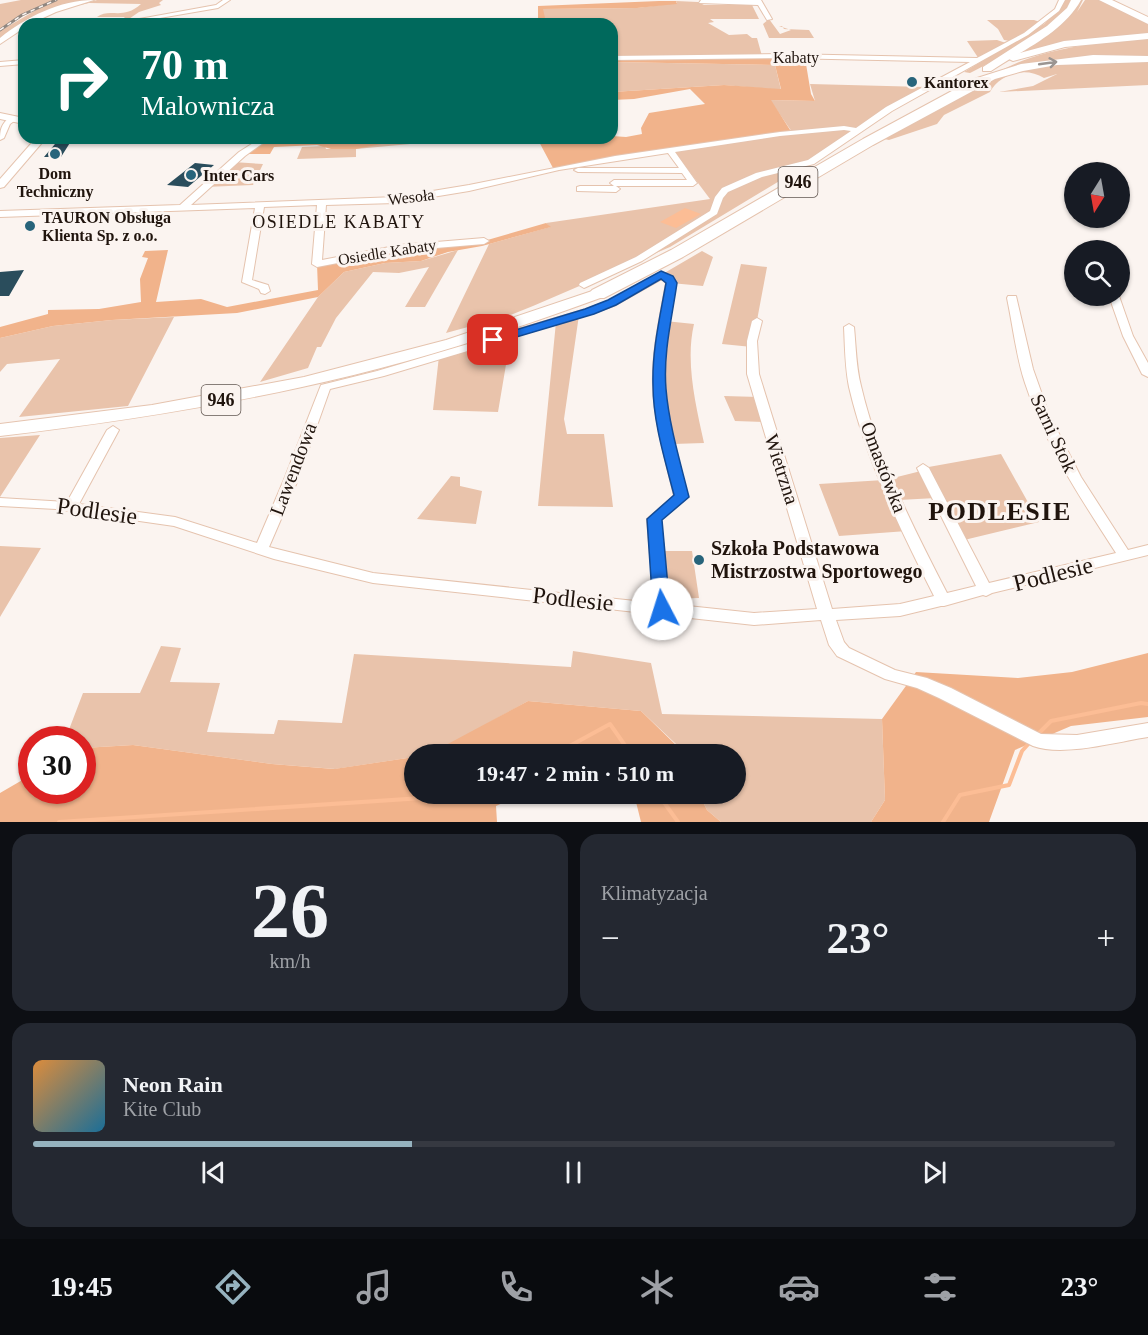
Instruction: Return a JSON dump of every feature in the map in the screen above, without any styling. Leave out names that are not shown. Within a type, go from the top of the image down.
[{"type":"highway","points":[[984,65],[1059,21],[1071,10],[1076,0]]},
{"type":"highway","points":[[1104,0],[1148,21]]},
{"type":"highway","points":[[1115,0],[1148,16]]},
{"type":"highway","points":[[984,65],[1047,47],[1148,37]]},
{"type":"highway","points":[[972,85],[1011,63],[1036,53],[1082,44],[1148,37]]},
{"type":"highway","points":[[972,85],[1005,72],[1046,63],[1087,59],[1148,59]]},
{"type":"highway","name":"946","points":[[605,298],[888,129],[984,65]]},
{"type":"highway","name":"946","points":[[888,129],[972,85]]},
{"type":"main road","name":"946","points":[[0,430],[153,412],[276,389],[482,335],[605,298]]},
{"type":"street","points":[[36,18],[46,12],[90,0]]},
{"type":"street","points":[[153,18],[218,6],[227,0]]},
{"type":"street","points":[[662,609],[654,519],[681,497],[659,388],[660,350],[671,283],[669,278],[661,275],[605,298],[584,285],[639,259],[714,212],[725,190],[759,175],[812,162],[856,130],[889,110],[984,65],[1045,21],[1058,10],[1062,0]]},
{"type":"street","points":[[701,2],[759,1],[769,19]]},
{"type":"street","points":[[0,42],[18,29]]},
{"type":"street","name":"Kabaty","points":[[618,58],[795,57],[984,65]]},
{"type":"street","points":[[3,64],[18,58]]},
{"type":"street","points":[[3,64],[18,63]]},
{"type":"street","points":[[0,116],[18,120]]},
{"type":"street","points":[[0,138],[7,123],[13,119]]},
{"type":"street","name":"Wesoła","points":[[0,214],[388,200],[426,196],[600,160],[674,154],[780,134],[836,129],[856,130]]},
{"type":"street","points":[[0,185],[37,144]]},
{"type":"street","points":[[181,209],[242,154],[257,144]]},
{"type":"street","points":[[580,189],[616,190],[693,183],[674,154]]},
{"type":"street","points":[[600,160],[616,190]]},
{"type":"street","points":[[574,170],[685,171]]},
{"type":"street","name":"Osiedle Kabaty","points":[[322,203],[316,264],[371,251],[451,242],[484,241]]},
{"type":"street","points":[[260,205],[247,282],[264,286],[265,291]]},
{"type":"street","name":"Lawendowa","points":[[261,550],[290,482],[325,387],[501,338],[605,298]]},
{"type":"street","name":"Sarni Stok","points":[[1012,298],[1033,390],[1046,422],[1062,456],[1125,556]]},
{"type":"street","points":[[1118,306],[1128,336],[1148,374]]},
{"type":"street","name":"Wietrzna","points":[[757,321],[752,341],[753,374],[826,616],[837,645],[843,652],[891,675],[921,683],[945,693],[1032,738],[1077,742],[1148,730]]},
{"type":"street","name":"Omastówka","points":[[849,327],[855,386],[876,448],[902,516],[944,601]]},
{"type":"street","points":[[71,507],[113,430]]},
{"type":"street","points":[[923,468],[986,591]]},
{"type":"street","name":"Podlesie","points":[[0,502],[24,501],[175,522],[261,550],[373,578],[754,619],[900,610],[1148,550]]},
{"type":"shaded area","points":[[21,0],[86,0],[30,18],[22,18],[43,6],[21,15],[0,29],[0,4]]},
{"type":"shaded area","points":[[97,0],[163,0],[159,3],[161,5],[139,12],[130,18],[97,17],[107,13],[128,12],[141,4],[89,3],[71,7]]},
{"type":"shaded area","points":[[1064,0],[1073,0],[1057,18],[1043,29],[980,68],[970,73],[964,72],[1044,24],[1059,10]]},
{"type":"shaded area","points":[[1080,0],[1083,0],[1077,12],[1085,0],[1099,0],[1148,24],[1148,35],[1062,43],[1012,55],[1059,25],[1075,9]]},
{"type":"shaded area","points":[[659,1],[676,1],[677,4],[637,8],[543,9],[545,18],[538,18],[538,6]]},
{"type":"shaded area","points":[[676,1],[698,2],[704,5],[752,5],[759,19],[710,19],[714,22],[708,23],[729,35],[747,34],[752,38],[757,38],[762,56],[618,58],[618,18],[544,18],[542,9],[637,8],[677,3]]},
{"type":"shaded area","points":[[769,19],[780,34],[791,30],[789,29],[809,30],[814,38],[769,38],[763,24]]},
{"type":"shaded area","points":[[987,20],[1040,22],[1010,41],[1004,40],[998,29]]},
{"type":"shaded area","points":[[18,21],[18,26],[0,38],[0,31]]},
{"type":"shaded area","points":[[1148,39],[1148,58],[1107,58],[998,72],[1052,52],[1090,45]]},
{"type":"shaded area","points":[[997,40],[1006,43],[979,59],[967,41]]},
{"type":"shaded area","points":[[618,58],[805,58],[811,94],[815,101],[771,100],[792,133],[553,168],[540,144],[618,144],[618,136],[642,134],[641,128],[649,113],[705,104],[690,89],[618,100],[618,92],[724,85],[781,89],[775,65],[618,62]]},
{"type":"shaded area","points":[[1148,60],[1148,85],[999,92],[1033,86],[1057,74],[1044,78],[1037,74],[1021,72],[1006,76],[990,92],[944,115],[937,124],[889,140],[879,138],[998,77],[1020,70],[1054,64]]},
{"type":"shaded area","points":[[618,62],[775,65],[781,90],[724,85],[618,92]]},
{"type":"shaded area","points":[[810,84],[925,87],[923,91],[811,162],[670,247],[508,316],[446,333],[489,244],[550,227],[546,223],[710,199],[674,151],[792,132],[770,100],[815,101]]},
{"type":"shaded area","points":[[254,144],[382,144],[356,149],[331,149],[317,145],[274,147],[270,154],[242,154]]},
{"type":"shaded area","points":[[378,144],[410,144],[356,149],[356,157],[297,159],[302,147],[325,146],[326,149]]},
{"type":"shaded area","points":[[233,162],[263,164],[253,185],[204,187]]},
{"type":"shaded area","points":[[685,208],[701,214],[676,228],[660,222]]},
{"type":"shaded area","points":[[546,223],[551,227],[482,246],[448,252],[421,261],[385,263],[344,272],[318,297],[237,313],[112,320],[53,326],[0,338],[0,327],[48,314],[48,310],[99,309],[141,302],[140,279],[148,258],[142,257],[145,251],[168,250],[156,302],[201,299],[227,307],[318,290],[317,264],[371,251],[484,241]]},
{"type":"shaded area","points":[[458,250],[425,307],[405,307],[429,267],[399,273],[373,272],[336,318],[321,347],[317,347],[308,368],[260,382],[318,297],[344,272],[385,263],[421,261]]},
{"type":"shaded area","points":[[702,251],[713,257],[703,286],[671,283],[661,275]]},
{"type":"shaded area","points":[[741,264],[767,267],[752,347],[722,344]]},
{"type":"shaded area","points":[[579,315],[564,419],[567,434],[604,434],[613,507],[538,506],[556,322]]},
{"type":"shaded area","points":[[174,317],[128,406],[19,417],[60,359],[7,364],[0,372],[0,338],[53,326]]},
{"type":"shaded area","points":[[665,321],[694,324],[691,369],[704,443],[673,444],[659,388]]},
{"type":"shaded area","points":[[511,335],[498,412],[433,410],[439,356]]},
{"type":"shaded area","points":[[724,396],[759,397],[766,422],[735,421]]},
{"type":"shaded area","points":[[40,435],[0,497],[0,438]]},
{"type":"shaded area","points":[[1001,454],[1039,522],[960,541],[923,468]]},
{"type":"shaded area","points":[[921,471],[936,498],[899,500],[889,479]]},
{"type":"shaded area","points":[[451,476],[460,477],[460,486],[482,491],[476,524],[417,519]]},
{"type":"shaded area","points":[[884,480],[907,531],[839,536],[819,484]]},
{"type":"shaded area","points":[[0,546],[41,548],[0,617]]},
{"type":"shaded area","points":[[663,551],[692,551],[699,598],[668,599]]},
{"type":"shaded area","points":[[161,646],[181,648],[170,682],[220,683],[207,732],[274,734],[278,720],[342,723],[354,654],[571,667],[573,651],[651,663],[662,714],[882,719],[885,800],[871,822],[721,822],[707,810],[704,804],[746,804],[746,744],[676,744],[641,711],[528,701],[451,744],[404,744],[404,759],[335,769],[272,764],[133,745],[96,747],[96,726],[70,726],[83,693],[140,693]]},
{"type":"shaded area","points":[[1148,653],[1148,717],[1071,726],[1015,750],[989,822],[871,822],[885,800],[882,719],[916,672],[1018,678],[1072,672]]},
{"type":"shaded area","points":[[528,701],[641,711],[675,744],[448,744]]},
{"type":"shaded area","points":[[133,745],[272,764],[334,769],[404,758],[404,804],[500,804],[496,806],[497,822],[0,822],[0,793],[18,783],[18,804],[96,804],[96,747]]},
{"type":"shaded area","points":[[636,804],[704,804],[707,810],[721,822],[641,822]]},
{"type":"building","name":"Dom Techniczny","points":[[55,144],[69,144],[61,157],[44,157]]},
{"type":"building","name":"Inter Cars","points":[[195,163],[214,165],[188,187],[167,185]]},
{"type":"building","points":[[24,270],[9,296],[0,296],[0,272]]},
{"type":"waterway","points":[[1038,734],[1051,721],[1141,703],[1148,704]]},
{"type":"waterway","points":[[573,744],[610,724],[624,744]]},
{"type":"waterway","points":[[943,822],[960,795],[1009,785],[1022,751],[1031,741]]},
{"type":"waterway","points":[[59,822],[404,799]]},
{"type":"waterway","points":[[665,804],[678,822]]},
{"type":"railway","points":[[0,30],[22,15],[56,0]]},
{"type":"place","name":"Kantorex","points":[[912,82]]},
{"type":"place","name":"Dom Techniczny","points":[[55,154]]},
{"type":"place","name":"Inter Cars","points":[[191,175]]},
{"type":"place","name":"TAURON Obsługa Klienta Sp. z o.o.","points":[[30,226]]},
{"type":"place","name":"Szkoła Podstawowa Mistrzostwa Sportowego","points":[[699,560]]},
{"type":"district","name":"OSIEDLE KABATY","points":[[339,222]]},
{"type":"district","name":"PODLESIE","points":[[1000,511]]},
{"type":"route","points":[[493,340],[590,312],[612,303],[661,275],[669,278],[671,283],[660,350],[659,388],[681,497],[654,519],[662,609]]}]
